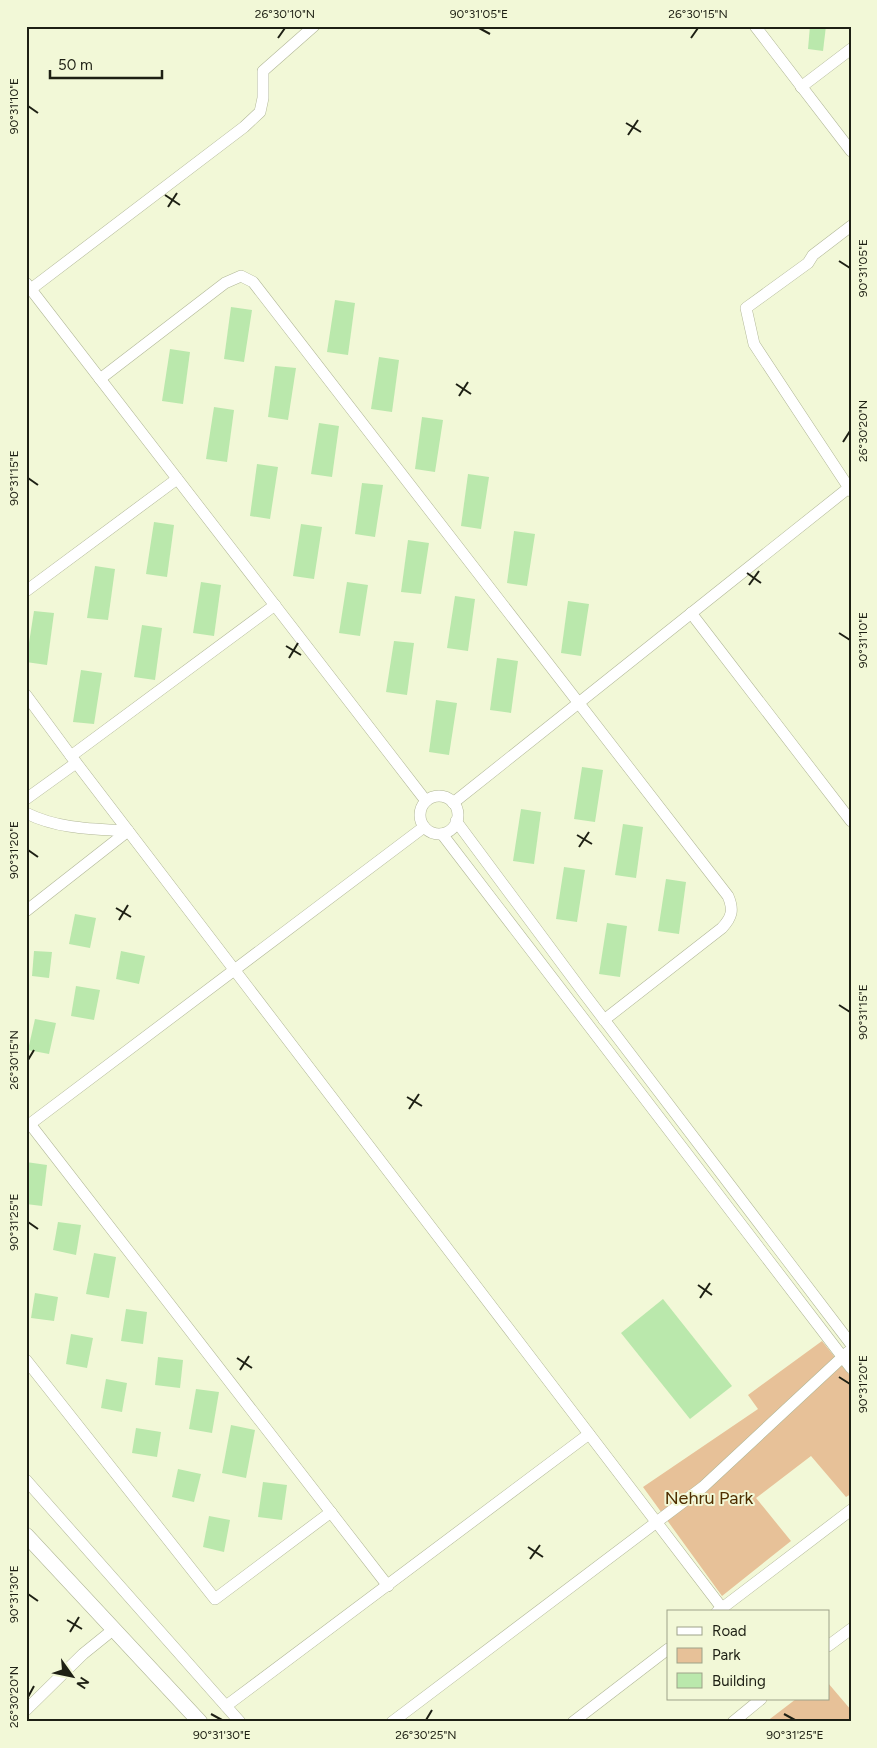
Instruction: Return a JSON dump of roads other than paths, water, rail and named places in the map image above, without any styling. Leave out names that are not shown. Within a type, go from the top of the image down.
[{"type":"street","points":[[314,26],[263,71],[263,98],[260,112],[244,127],[28,286],[426,801]]},
{"type":"street","points":[[755,26],[851,151]]},
{"type":"street","points":[[801,87],[851,49]]},
{"type":"street","points":[[453,803],[850,488],[754,344],[746,308],[808,263],[813,255],[851,226]]},
{"type":"street","points":[[100,379],[225,283],[241,276],[253,282],[728,896],[733,907],[730,919],[722,928],[604,1020]]},
{"type":"street","points":[[26,591],[177,479]]},
{"type":"street","points":[[26,800],[73,760],[275,605]]},
{"type":"street","points":[[691,613],[851,821]]},
{"type":"street","points":[[26,695],[73,760],[656,1522],[720,1610],[851,1510]]},
{"type":"street","points":[[437,796],[447,798],[453,803],[458,816],[455,826],[442,834],[426,830],[420,821],[420,810],[426,801],[437,796]]},
{"type":"street","points":[[26,813],[41,820],[74,828],[128,831]]},
{"type":"street","points":[[456,821],[604,1020],[851,1344]]},
{"type":"street","points":[[388,1586],[28,1126],[424,827]]},
{"type":"street","points":[[26,911],[128,831]]},
{"type":"street","points":[[442,834],[847,1353],[851,1368]]},
{"type":"street","points":[[392,1722],[703,1487],[847,1353]]},
{"type":"street","points":[[26,1360],[215,1600],[331,1512]]},
{"type":"street","points":[[226,1706],[589,1434]]},
{"type":"street","points":[[26,1480],[240,1722]]},
{"type":"street","points":[[26,1535],[200,1722]]},
{"type":"street","points":[[26,1710],[83,1654],[114,1629]]},
{"type":"street","points":[[830,1645],[851,1629]]},
{"type":"street","points":[[573,1722],[667,1650]]},
{"type":"street","points":[[733,1722],[760,1700]]},
{"type":"park label","name":"Nehru Park","points":[[709,1498]]}]
